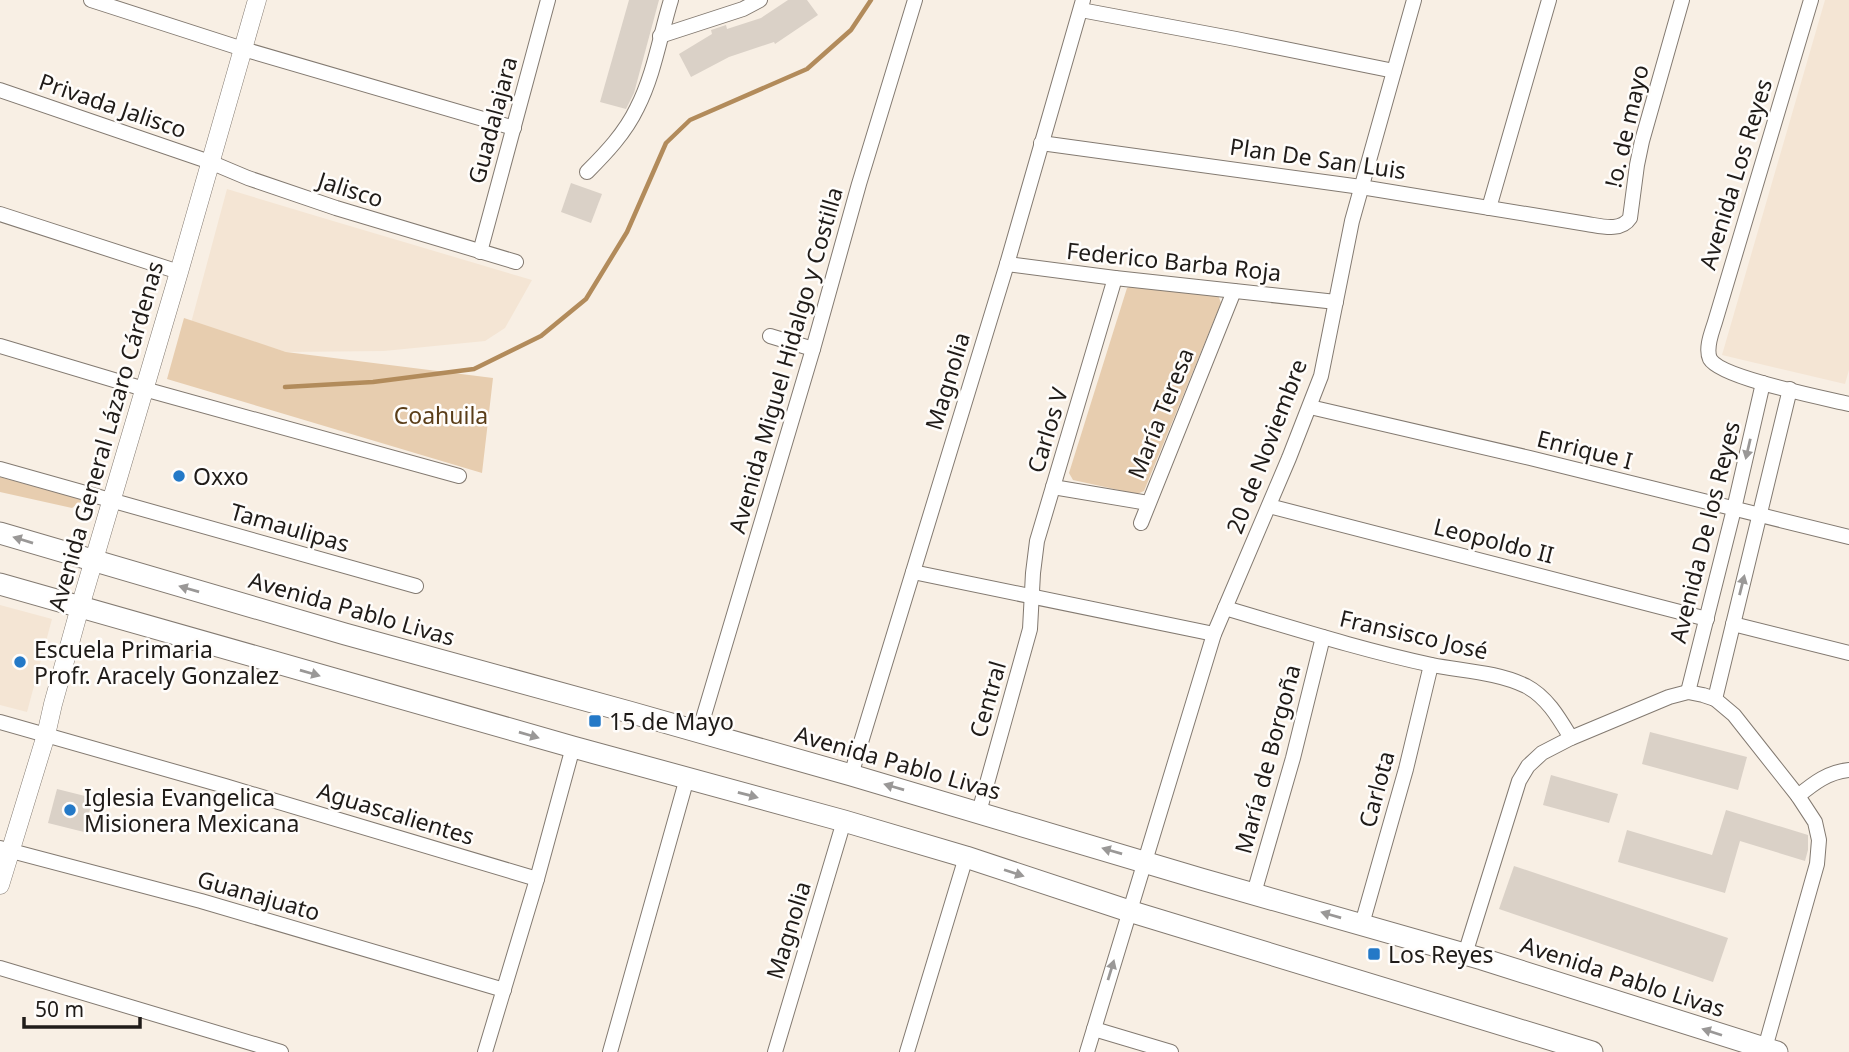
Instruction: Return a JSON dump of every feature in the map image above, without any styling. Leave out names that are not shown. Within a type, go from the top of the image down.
[{"type":"main road","name":"Avenida Pablo Livas","points":[[0,533],[319,627],[699,732],[1144,860],[1465,954],[1771,1050]]},
{"type":"main road","points":[[0,584],[844,821],[1592,1052]]},
{"type":"street","points":[[91,0],[243,49],[514,128]]},
{"type":"street","name":"Avenida General Lázaro Cárdenas","points":[[0,885],[5,850],[46,735],[93,561],[257,0]]},
{"type":"street","name":"Guadalajara","points":[[480,252],[548,0]]},
{"type":"street","points":[[587,172],[617,140],[637,109],[671,0]]},
{"type":"street","points":[[660,36],[743,9],[760,0]]},
{"type":"street","name":"Avenida Miguel Hidalgo y Costilla","points":[[699,732],[915,0]]},
{"type":"street","name":"20 de Noviembre","points":[[1087,1052],[1214,634],[1321,376],[1352,221],[1414,0]]},
{"type":"street","points":[[1489,208],[1549,0]]},
{"type":"street","name":"!o. de mayo","points":[[1587,224],[1620,226],[1630,218],[1642,141],[1682,0]]},
{"type":"street","name":"Avenida Los Reyes","points":[[1763,383],[1712,362],[1708,347],[1811,0]]},
{"type":"street","points":[[1082,5],[1394,71]]},
{"type":"street","name":"Magnolia","points":[[851,775],[1007,264],[1082,5]]},
{"type":"street","name":"Privada Jalisco","points":[[0,90],[211,162]]},
{"type":"street","name":"Plan De San Luis","points":[[1041,143],[1361,187],[1587,224]]},
{"type":"street","name":"Jalisco","points":[[211,162],[248,178],[336,208],[480,252]]},
{"type":"street","points":[[0,214],[179,272]]},
{"type":"street","points":[[480,252],[516,262]]},
{"type":"street","name":"Federico Barba Roja","points":[[1007,264],[1336,302]]},
{"type":"street","name":"Carlos V","points":[[1032,596],[1037,541],[1115,278]]},
{"type":"street","name":"María Teresa","points":[[1053,487],[1148,503],[1234,291]]},
{"type":"street","points":[[770,336],[813,349]]},
{"type":"street","points":[[0,346],[144,389],[459,475]]},
{"type":"street","points":[[1763,383],[1849,404]]},
{"type":"street","name":"Avenida De los Reyes","points":[[1688,692],[1763,383]]},
{"type":"street","points":[[1715,699],[1790,389]]},
{"type":"street","name":"Enrique I","points":[[1310,407],[1849,537]]},
{"type":"street","name":"Tamaulipas","points":[[0,469],[416,586]]},
{"type":"street","points":[[1141,523],[1148,503]]},
{"type":"street","name":"Leopoldo II","points":[[1269,506],[1707,620]]},
{"type":"street","points":[[913,572],[1214,634]]},
{"type":"street","name":"Central","points":[[979,812],[1030,629],[1032,596]]},
{"type":"street","name":"Fransisco José","points":[[1225,608],[1432,665],[1505,678],[1526,686],[1541,696],[1571,738]]},
{"type":"street","points":[[1733,624],[1849,653]]},
{"type":"street","name":"María de Borgoña","points":[[1254,893],[1293,758],[1323,637]]},
{"type":"street","name":"Carlota","points":[[1362,924],[1432,665]]},
{"type":"street","points":[[1465,954],[1519,781],[1528,766],[1542,753],[1571,738],[1669,697],[1688,692],[1715,699],[1734,715],[1798,796],[1815,822],[1819,841],[1817,864],[1771,1050]]},
{"type":"street","name":"Aguascalientes","points":[[0,722],[537,878]]},
{"type":"street","points":[[485,1052],[573,747]]},
{"type":"street","points":[[1798,796],[1821,778],[1837,771],[1849,770]]},
{"type":"street","points":[[610,1052],[687,778]]},
{"type":"street","name":"Magnolia","points":[[775,1052],[844,821]]},
{"type":"street","name":"Guanajuato","points":[[5,850],[201,901],[504,990]]},
{"type":"street","points":[[907,1052],[966,857]]},
{"type":"street","points":[[0,968],[281,1052]]},
{"type":"street","points":[[1094,1029],[1171,1052]]},
{"type":"shaded area","points":[[1825,0],[1849,0],[1849,370],[1845,384],[1722,355]]},
{"type":"shaded area","points":[[227,189],[532,280],[505,328],[485,341],[384,351],[286,352],[191,323]]},
{"type":"shaded area","name":"Escuela Primaria Profr. Aracely Gonzalez","points":[[0,605],[52,619],[27,712],[0,705]]},
{"type":"green space","points":[[1137,284],[1217,292],[1221,303],[1144,491],[1137,494],[1073,480],[1069,473],[1127,288]]},
{"type":"green space","name":"Coahuila","points":[[184,318],[286,352],[493,378],[482,473],[167,379]]},
{"type":"green space","points":[[0,477],[83,500],[72,508],[0,492]]},
{"type":"building","points":[[629,0],[659,0],[634,93],[626,109],[600,102]]},
{"type":"building","points":[[788,0],[807,0],[818,15],[775,44],[774,42],[729,57],[691,77],[679,54],[712,34],[711,30],[726,25],[727,29],[761,18]]},
{"type":"building","points":[[571,183],[602,194],[591,223],[561,212]]},
{"type":"building","points":[[1650,732],[1747,757],[1738,790],[1642,764]]},
{"type":"building","points":[[1551,775],[1618,794],[1609,823],[1543,805]]},
{"type":"building","name":"Iglesia Evangelica Misionera Mexicana","points":[[57,789],[93,798],[84,832],[48,823]]},
{"type":"building","points":[[1726,810],[1808,835],[1805,861],[1740,841],[1725,893],[1618,862],[1627,830],[1712,855]]},
{"type":"building","points":[[1514,866],[1728,938],[1713,982],[1499,909]]},
{"type":"waterway","points":[[285,387],[373,382],[474,369],[541,336],[586,299],[627,232],[666,143],[690,120],[807,69],[851,30],[871,0]]},
{"type":"place","name":"Oxxo","points":[[179,476]]},
{"type":"place","name":"Escuela Primaria Profr. Aracely Gonzalez","points":[[20,662]]},
{"type":"place","name":"15 de Mayo","points":[[595,721]]},
{"type":"place","name":"Iglesia Evangelica Misionera Mexicana","points":[[70,810]]},
{"type":"place","name":"Los Reyes","points":[[1374,954]]}]
